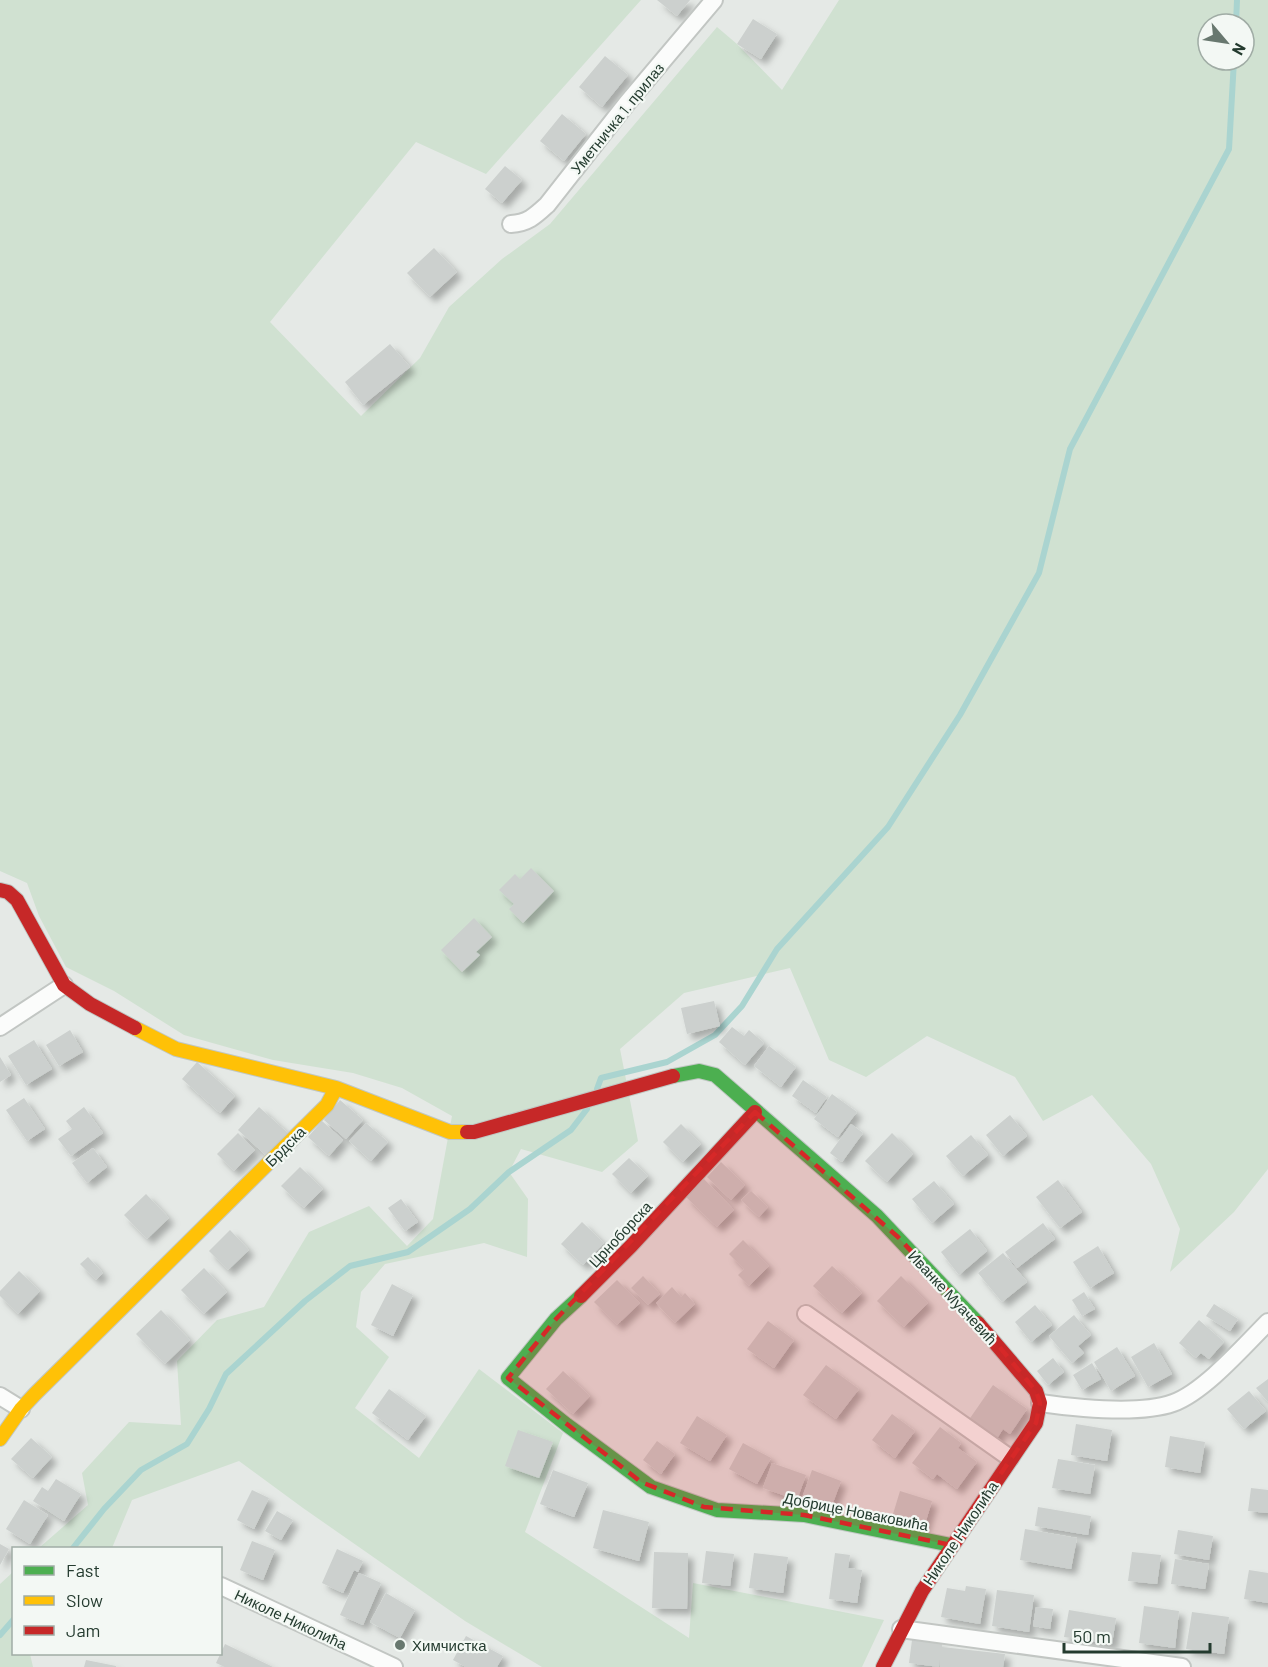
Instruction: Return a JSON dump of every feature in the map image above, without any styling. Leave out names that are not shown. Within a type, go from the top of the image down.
[{"type":"street","name":"Уметничка 1. прилаз","points":[[512,224],[531,219],[547,206],[627,103],[714,0]]},
{"type":"street","points":[[0,890],[14,896],[64,985],[90,1004],[176,1049],[336,1088]]},
{"type":"street","points":[[0,1027],[64,985]]},
{"type":"street","name":"Иванке Муачевић","points":[[336,1088],[458,1133],[474,1132],[678,1074],[706,1072],[715,1075],[877,1216],[898,1237],[1005,1354],[1036,1391],[1040,1403]]},
{"type":"street","name":"Брдска","points":[[0,1439],[21,1409],[327,1105],[336,1088]]},
{"type":"street","name":"Црноборска","points":[[508,1378],[549,1328],[594,1285],[755,1112]]},
{"type":"street","points":[[806,1314],[1010,1458]]},
{"type":"street","points":[[1040,1403],[1082,1408],[1153,1408],[1174,1403],[1210,1378],[1268,1322]]},
{"type":"street","name":"Добрице Новаковића","points":[[508,1378],[651,1487],[717,1510],[804,1515],[951,1545]]},
{"type":"street","points":[[0,1396],[21,1409]]},
{"type":"street","name":"Николе Николића","points":[[883,1667],[921,1591],[1036,1423],[1040,1403]]},
{"type":"street","name":"Николе Николића","points":[[222,1586],[394,1667]]},
{"type":"street","points":[[901,1629],[1182,1667]]},
{"type":"highlighted area","points":[[755,1112],[898,1237],[992,1338],[1036,1391],[1040,1403],[1036,1423],[951,1545],[804,1515],[704,1507],[641,1482],[508,1378],[556,1319]]},
{"type":"green space","points":[[0,0],[641,0],[486,174],[416,142],[270,322],[361,416],[420,358],[449,307],[502,259],[550,224],[717,27],[782,90],[839,0],[1268,0],[1268,1169],[1234,1212],[1170,1272],[1180,1229],[1151,1164],[1092,1095],[1043,1121],[1015,1077],[927,1036],[866,1077],[829,1060],[790,968],[684,993],[620,1049],[638,1141],[602,1172],[521,1149],[509,1172],[528,1199],[527,1257],[484,1243],[385,1264],[361,1292],[356,1327],[389,1357],[355,1408],[419,1458],[479,1369],[563,1433],[525,1532],[689,1638],[693,1583],[884,1620],[862,1667],[542,1667],[465,1621],[239,1461],[132,1500],[112,1547],[40,1547],[88,1505],[82,1473],[129,1422],[181,1425],[177,1361],[217,1320],[264,1307],[309,1232],[369,1206],[407,1246],[433,1219],[452,1116],[402,1088],[353,1073],[273,1060],[184,1035],[114,991],[66,967],[39,916],[27,883],[0,871]]},
{"type":"green space","points":[[12,1573],[12,1655],[30,1655],[33,1667],[0,1667],[0,1584]]},
{"type":"building","points":[[657,0],[690,0],[677,16]]},
{"type":"building","points":[[753,19],[777,34],[761,59],[737,44]]},
{"type":"building","points":[[605,56],[628,75],[602,107],[579,87]]},
{"type":"building","points":[[562,114],[586,134],[564,161],[540,141]]},
{"type":"building","points":[[505,166],[522,180],[502,203],[485,189]]},
{"type":"building","points":[[434,248],[457,272],[430,297],[407,273]]},
{"type":"building","points":[[390,344],[410,367],[363,405],[345,382]]},
{"type":"building","points":[[531,868],[554,891],[523,923],[509,909],[514,904],[499,890],[515,874],[520,879]]},
{"type":"building","points":[[474,918],[492,937],[476,952],[480,955],[462,972],[441,950]]},
{"type":"building","points":[[714,1001],[720,1026],[687,1034],[681,1008]]},
{"type":"building","points":[[732,1027],[744,1036],[749,1030],[764,1043],[745,1065],[719,1042]]},
{"type":"building","points":[[70,1030],[83,1052],[59,1066],[46,1045]]},
{"type":"building","points":[[34,1040],[52,1069],[26,1085],[8,1056]]},
{"type":"building","points":[[769,1046],[796,1067],[781,1087],[754,1066]]},
{"type":"building","points":[[0,1057],[11,1075],[0,1082]]},
{"type":"building","points":[[197,1062],[235,1096],[220,1113],[182,1079]]},
{"type":"building","points":[[803,1080],[827,1097],[816,1113],[792,1096]]},
{"type":"building","points":[[832,1094],[857,1112],[838,1137],[814,1119]]},
{"type":"building","points":[[24,1098],[45,1129],[27,1141],[6,1110]]},
{"type":"building","points":[[340,1100],[363,1120],[346,1139],[324,1120]]},
{"type":"building","points":[[84,1107],[103,1133],[71,1156],[58,1139],[72,1129],[66,1121]]},
{"type":"building","points":[[259,1107],[290,1135],[269,1158],[238,1130]]},
{"type":"building","points":[[1010,1115],[1027,1136],[1003,1156],[986,1135]]},
{"type":"building","points":[[322,1121],[343,1140],[329,1156],[308,1137]]},
{"type":"building","points":[[366,1123],[388,1142],[371,1161],[349,1141]]},
{"type":"building","points":[[681,1124],[701,1144],[683,1162],[663,1142]]},
{"type":"building","points":[[851,1124],[863,1133],[842,1162],[830,1153]]},
{"type":"building","points":[[238,1133],[255,1150],[234,1171],[217,1154]]},
{"type":"building","points":[[892,1133],[913,1154],[887,1182],[865,1161]]},
{"type":"building","points":[[971,1135],[988,1155],[963,1176],[946,1156]]},
{"type":"building","points":[[93,1148],[107,1167],[87,1183],[72,1163]]},
{"type":"building","points":[[629,1158],[648,1176],[631,1193],[612,1174]]},
{"type":"building","points":[[721,1162],[745,1185],[731,1200],[707,1177]]},
{"type":"building","points":[[300,1167],[323,1189],[304,1208],[281,1186]]},
{"type":"building","points":[[704,1179],[734,1210],[717,1227],[686,1197]]},
{"type":"building","points":[[1058,1180],[1082,1212],[1060,1228],[1036,1197]]},
{"type":"building","points":[[934,1181],[954,1204],[932,1223],[912,1199]]},
{"type":"building","points":[[751,1191],[768,1207],[759,1217],[741,1200]]},
{"type":"building","points":[[146,1194],[169,1218],[147,1239],[124,1215]]},
{"type":"building","points":[[401,1199],[418,1222],[405,1231],[388,1208]]},
{"type":"building","points":[[582,1222],[604,1243],[583,1265],[561,1244]]},
{"type":"building","points":[[1043,1223],[1055,1239],[1017,1268],[1005,1252]]},
{"type":"building","points":[[970,1229],[987,1251],[959,1275],[941,1252]]},
{"type":"building","points":[[230,1230],[249,1250],[228,1270],[209,1251]]},
{"type":"building","points":[[743,1240],[769,1266],[749,1286],[738,1275],[744,1269],[729,1254]]},
{"type":"building","points":[[1098,1246],[1114,1273],[1090,1288],[1073,1262]]},
{"type":"building","points":[[1003,1253],[1027,1282],[1002,1302],[978,1273]]},
{"type":"building","points":[[88,1257],[103,1273],[96,1280],[80,1264]]},
{"type":"building","points":[[832,1266],[862,1293],[842,1313],[813,1286]]},
{"type":"building","points":[[204,1268],[227,1292],[204,1314],[181,1290]]},
{"type":"building","points":[[19,1271],[40,1291],[18,1314],[0,1296],[0,1291]]},
{"type":"building","points":[[643,1276],[660,1294],[648,1305],[631,1288]]},
{"type":"building","points":[[901,1276],[928,1303],[904,1327],[877,1301]]},
{"type":"building","points":[[617,1280],[640,1303],[617,1325],[594,1302]]},
{"type":"building","points":[[392,1284],[413,1295],[393,1336],[371,1325]]},
{"type":"building","points":[[672,1287],[681,1297],[685,1293],[695,1304],[675,1323],[656,1303]]},
{"type":"building","points":[[1084,1292],[1095,1309],[1082,1316],[1072,1300]]},
{"type":"building","points":[[1214,1304],[1238,1319],[1230,1331],[1206,1316]]},
{"type":"building","points":[[1035,1305],[1052,1325],[1031,1342],[1015,1322]]},
{"type":"building","points":[[161,1310],[190,1340],[165,1364],[136,1334]]},
{"type":"building","points":[[1074,1315],[1091,1335],[1078,1346],[1084,1353],[1072,1363],[1049,1336]]},
{"type":"building","points":[[1199,1320],[1224,1342],[1209,1359],[1201,1353],[1196,1358],[1179,1343]]},
{"type":"building","points":[[768,1321],[794,1340],[774,1368],[747,1349]]},
{"type":"building","points":[[1154,1343],[1172,1374],[1148,1387],[1131,1357]]},
{"type":"building","points":[[1117,1347],[1135,1376],[1111,1391],[1094,1362]]},
{"type":"building","points":[[1053,1358],[1064,1372],[1048,1385],[1037,1371]]},
{"type":"building","points":[[1092,1363],[1101,1379],[1082,1390],[1073,1375]]},
{"type":"building","points":[[826,1365],[859,1389],[836,1419],[803,1395]]},
{"type":"building","points":[[563,1371],[590,1396],[573,1414],[546,1389]]},
{"type":"building","points":[[1268,1379],[1268,1402],[1256,1388]]},
{"type":"building","points":[[993,1385],[1027,1409],[1010,1434],[1003,1429],[994,1443],[966,1424]]},
{"type":"building","points":[[389,1389],[426,1416],[408,1440],[372,1413]]},
{"type":"building","points":[[1249,1391],[1266,1411],[1244,1429],[1227,1409]]},
{"type":"building","points":[[892,1414],[915,1431],[895,1458],[872,1440]]},
{"type":"building","points":[[697,1416],[727,1435],[710,1461],[680,1443]]},
{"type":"building","points":[[1076,1424],[1112,1430],[1107,1461],[1071,1455]]},
{"type":"building","points":[[940,1427],[961,1443],[958,1448],[977,1462],[957,1489],[937,1474],[933,1479],[912,1463]]},
{"type":"building","points":[[518,1430],[553,1442],[539,1478],[505,1466]]},
{"type":"building","points":[[1170,1436],[1205,1442],[1200,1473],[1165,1467]]},
{"type":"building","points":[[31,1438],[52,1457],[33,1478],[11,1459]]},
{"type":"building","points":[[657,1441],[675,1454],[661,1474],[643,1460]]},
{"type":"building","points":[[743,1443],[771,1458],[757,1484],[729,1469]]},
{"type":"building","points":[[1058,1459],[1095,1465],[1090,1494],[1052,1488]]},
{"type":"building","points":[[772,1463],[806,1475],[797,1500],[763,1488]]},
{"type":"building","points":[[553,1470],[588,1483],[574,1517],[540,1504]]},
{"type":"building","points":[[812,1470],[841,1481],[830,1511],[801,1501]]},
{"type":"building","points":[[56,1479],[81,1494],[64,1521],[33,1501],[42,1487],[48,1491]]},
{"type":"building","points":[[1251,1488],[1268,1490],[1268,1513],[1248,1511]]},
{"type":"building","points":[[252,1490],[269,1498],[254,1529],[237,1520]]},
{"type":"building","points":[[900,1491],[932,1501],[922,1534],[890,1524]]},
{"type":"building","points":[[24,1500],[48,1515],[30,1544],[6,1529]]},
{"type":"building","points":[[1038,1507],[1091,1516],[1088,1535],[1035,1526]]},
{"type":"building","points":[[603,1510],[649,1522],[639,1561],[593,1548]]},
{"type":"building","points":[[277,1511],[293,1520],[281,1540],[265,1531]]},
{"type":"building","points":[[1025,1529],[1077,1538],[1071,1569],[1020,1560]]},
{"type":"building","points":[[1178,1530],[1213,1536],[1209,1560],[1174,1554]]},
{"type":"building","points":[[252,1541],[275,1550],[263,1580],[240,1570]]},
{"type":"building","points":[[0,1544],[9,1549],[0,1565]]},
{"type":"building","points":[[337,1549],[363,1561],[358,1572],[354,1570],[343,1593],[322,1583]]},
{"type":"building","points":[[706,1551],[734,1554],[730,1586],[702,1583]]},
{"type":"building","points":[[654,1552],[688,1553],[687,1609],[652,1608]]},
{"type":"building","points":[[1132,1552],[1161,1555],[1157,1584],[1128,1581]]},
{"type":"building","points":[[754,1553],[788,1557],[783,1593],[749,1588]]},
{"type":"building","points":[[835,1553],[850,1555],[848,1568],[862,1570],[857,1603],[829,1599]]},
{"type":"building","points":[[1175,1559],[1209,1564],[1205,1589],[1171,1584]]},
{"type":"building","points":[[1249,1570],[1268,1573],[1268,1603],[1244,1599]]},
{"type":"building","points":[[359,1573],[381,1583],[363,1625],[340,1615]]},
{"type":"building","points":[[966,1586],[986,1589],[980,1624],[941,1617],[947,1588],[965,1591]]},
{"type":"building","points":[[997,1590],[1034,1595],[1029,1632],[992,1626]]},
{"type":"building","points":[[386,1593],[415,1610],[400,1638],[370,1622]]},
{"type":"building","points":[[1144,1606],[1179,1611],[1175,1648],[1139,1643]]},
{"type":"building","points":[[1036,1607],[1053,1609],[1050,1629],[1033,1626]]},
{"type":"building","points":[[1069,1610],[1116,1618],[1112,1644],[1064,1637]]},
{"type":"building","points":[[1192,1612],[1229,1617],[1224,1654],[1186,1649]]},
{"type":"building","points":[[466,1636],[503,1656],[497,1667],[466,1667],[453,1660]]},
{"type":"building","points":[[912,1640],[942,1644],[942,1647],[1005,1654],[1003,1667],[940,1667],[940,1659],[939,1667],[909,1663]]},
{"type":"building","points":[[225,1644],[273,1667],[225,1667],[216,1663],[222,1655]]},
{"type":"building","points":[[86,1660],[116,1666],[116,1667],[84,1667]]},
{"type":"waterway","points":[[1236,12],[1237,0]]},
{"type":"waterway","points":[[597,1089],[601,1078],[667,1062],[715,1035],[742,1006],[777,949],[888,827],[960,715],[1039,573],[1070,449],[1229,149],[1233,72]]},
{"type":"waterway","points":[[74,1547],[104,1509],[141,1470],[187,1444],[209,1409],[226,1374],[305,1301],[350,1266],[408,1252],[470,1209],[509,1172],[571,1130],[587,1109]]},
{"type":"waterway","points":[[0,1635],[12,1621]]},
{"type":"traffic: fast","points":[[673,1076],[699,1071],[715,1075],[877,1216],[978,1323]]},
{"type":"traffic: fast","points":[[581,1296],[556,1319],[508,1378],[651,1487],[717,1510],[804,1515],[951,1545]]},
{"type":"traffic: slow","points":[[135,1028],[176,1049],[336,1088],[450,1132],[467,1132]]},
{"type":"traffic: slow","points":[[0,1439],[21,1409],[35,1394],[327,1105],[336,1088]]},
{"type":"traffic: jam","points":[[0,890],[8,892],[17,900],[64,985],[90,1004],[135,1028]]},
{"type":"traffic: jam","points":[[467,1132],[474,1132],[673,1076]]},
{"type":"traffic: jam","points":[[581,1296],[631,1246],[755,1112]]},
{"type":"traffic: jam","points":[[883,1667],[922,1591],[1036,1423],[1040,1403],[1036,1391],[978,1323]]},
{"type":"place","name":"Химчистка","points":[[400,1645]]}]
